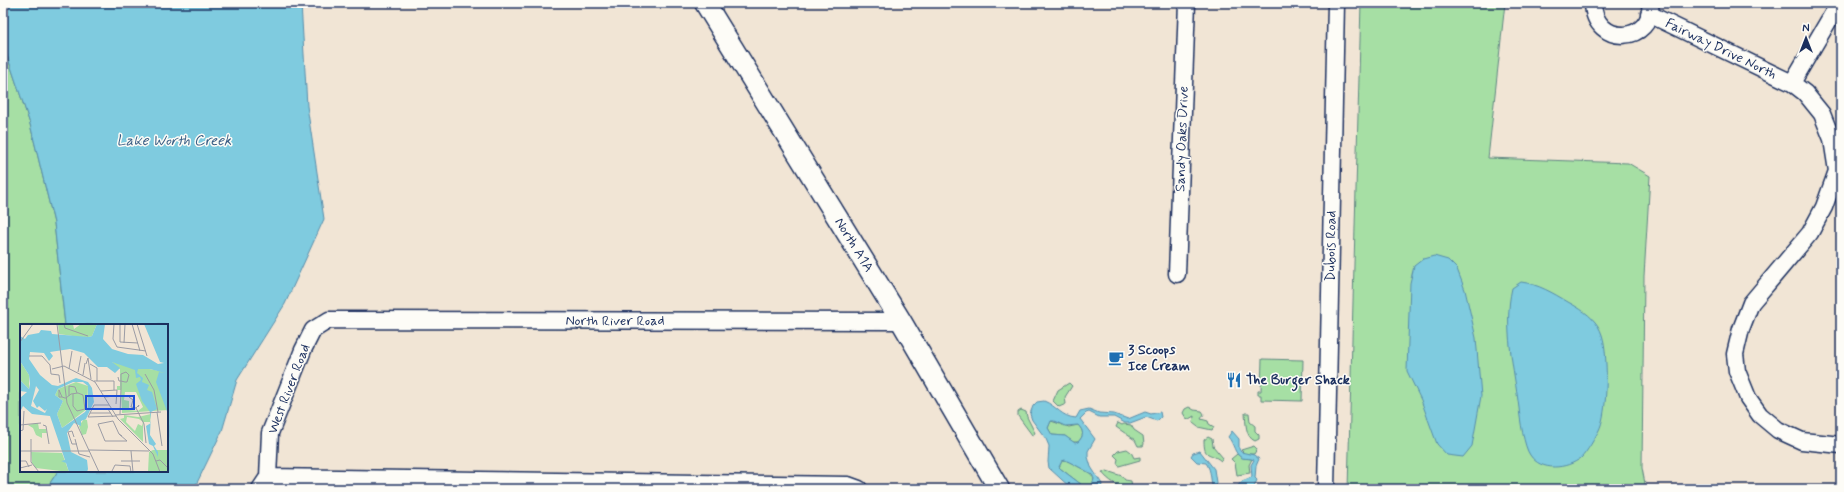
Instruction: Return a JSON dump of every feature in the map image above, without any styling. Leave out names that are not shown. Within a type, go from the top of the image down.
[{"type":"street","name":"North A1A","points":[[705,3],[901,321],[999,489]]},
{"type":"street","name":"Sandy Oaks Drive","points":[[1177,274],[1187,3]]},
{"type":"street","name":"Dubois Road","points":[[1326,489],[1336,3]]},
{"type":"street","points":[[1593,3],[1595,19],[1601,27],[1613,34],[1623,36],[1632,34],[1645,24],[1650,9]]},
{"type":"street","name":"Fairway Drive North","points":[[1792,83],[1839,3]]},
{"type":"street","name":"Fairway Drive North","points":[[1650,9],[1792,83],[1805,93],[1822,114],[1832,139],[1837,171],[1824,207],[1810,233],[1751,303],[1741,329],[1735,354],[1737,371],[1748,398],[1760,415],[1778,430],[1802,442],[1841,445]]},
{"type":"street","name":"North River Road","points":[[328,320],[901,321]]},
{"type":"street","name":"West River Road","points":[[264,483],[270,433],[306,343],[313,330],[328,320]]},
{"type":"street","points":[[264,483],[848,485],[859,489]]},
{"type":"green space","points":[[1361,3],[1505,3],[1488,158],[1628,163],[1650,176],[1644,276],[1642,468],[1646,489],[1348,489]]},
{"type":"green space","points":[[3,43],[30,124],[54,223],[65,324],[20,324],[20,472],[57,472],[46,489],[3,489]]},
{"type":"green space","points":[[1262,359],[1303,360],[1302,401],[1261,400],[1261,395],[1258,395],[1258,391],[1261,391]]},
{"type":"green space","points":[[1069,383],[1072,386],[1065,397],[1066,404],[1059,407],[1053,401],[1058,390]]},
{"type":"green space","points":[[1189,407],[1194,410],[1202,411],[1204,414],[1201,419],[1208,421],[1209,424],[1214,427],[1212,430],[1198,427],[1193,423],[1194,416],[1189,419],[1186,418],[1183,413],[1185,409]]},
{"type":"green space","points":[[1021,410],[1026,412],[1035,433],[1032,435],[1018,416],[1018,412]]},
{"type":"green space","points":[[1245,413],[1249,413],[1250,422],[1255,426],[1255,431],[1259,435],[1259,439],[1255,441],[1249,436]]},
{"type":"green space","points":[[1051,421],[1069,427],[1078,425],[1082,431],[1081,438],[1078,442],[1073,442],[1065,436],[1052,435],[1048,428]]},
{"type":"green space","points":[[1118,423],[1122,425],[1131,425],[1134,430],[1143,436],[1143,446],[1138,446],[1135,440],[1116,427]]},
{"type":"green space","points":[[1208,437],[1212,439],[1213,446],[1223,458],[1221,461],[1206,452],[1204,440]]},
{"type":"green space","points":[[1254,446],[1257,449],[1254,454],[1247,454],[1243,458],[1252,459],[1249,465],[1250,473],[1237,475],[1235,463],[1231,459],[1237,454],[1241,457],[1245,454],[1241,450]]},
{"type":"green space","points":[[1127,449],[1131,452],[1134,458],[1140,457],[1140,460],[1119,466],[1117,463],[1118,459],[1114,455],[1118,451]]},
{"type":"green space","points":[[1065,460],[1091,474],[1094,479],[1092,485],[1082,485],[1061,469],[1059,467],[1062,461]]},
{"type":"green space","points":[[1107,471],[1122,476],[1125,480],[1131,481],[1131,489],[1119,486],[1111,481],[1102,472]]},
{"type":"water","name":"Lake Worth Creek","points":[[3,3],[301,3],[307,106],[324,219],[285,304],[237,380],[222,431],[194,489],[46,489],[57,472],[168,472],[168,324],[65,324],[54,223],[30,124],[3,43]]},
{"type":"water","points":[[1434,256],[1448,260],[1457,269],[1465,290],[1476,338],[1481,396],[1472,446],[1463,457],[1447,455],[1437,444],[1421,400],[1407,371],[1410,283],[1414,266],[1423,259]]},
{"type":"water","points":[[1521,282],[1545,289],[1584,312],[1592,318],[1598,326],[1603,340],[1605,354],[1606,398],[1601,424],[1586,452],[1581,458],[1569,465],[1554,467],[1541,464],[1530,455],[1526,446],[1520,419],[1509,333],[1512,288]]},
{"type":"water","points":[[1044,401],[1066,416],[1076,418],[1080,411],[1089,409],[1099,413],[1114,414],[1128,419],[1145,412],[1151,414],[1160,412],[1161,417],[1157,421],[1146,417],[1130,423],[1125,423],[1114,417],[1099,417],[1089,412],[1086,413],[1080,419],[1095,439],[1088,451],[1088,457],[1091,467],[1102,484],[1101,489],[1072,489],[1049,468],[1049,446],[1046,439],[1032,420],[1030,414],[1033,406],[1037,402]],"holes":[[[1051,421],[1065,426],[1078,425],[1082,431],[1081,438],[1075,443],[1065,436],[1052,435],[1048,428]],[[1065,460],[1092,474],[1094,479],[1092,485],[1082,485],[1061,469],[1059,467],[1062,461]]]},
{"type":"water","points":[[1232,431],[1239,439],[1239,449],[1241,452],[1254,455],[1259,459],[1256,466],[1255,478],[1257,480],[1253,489],[1235,489],[1242,481],[1252,477],[1251,465],[1254,460],[1242,458],[1237,454],[1228,437]]},
{"type":"water","points":[[1200,451],[1214,469],[1217,489],[1213,489],[1209,469],[1206,463],[1197,462],[1191,456],[1193,453]]},
{"type":"place","name":"3 Scoops Ice Cream","points":[[1116,358]]},
{"type":"place","name":"The Burger Shack","points":[[1234,380]]}]
